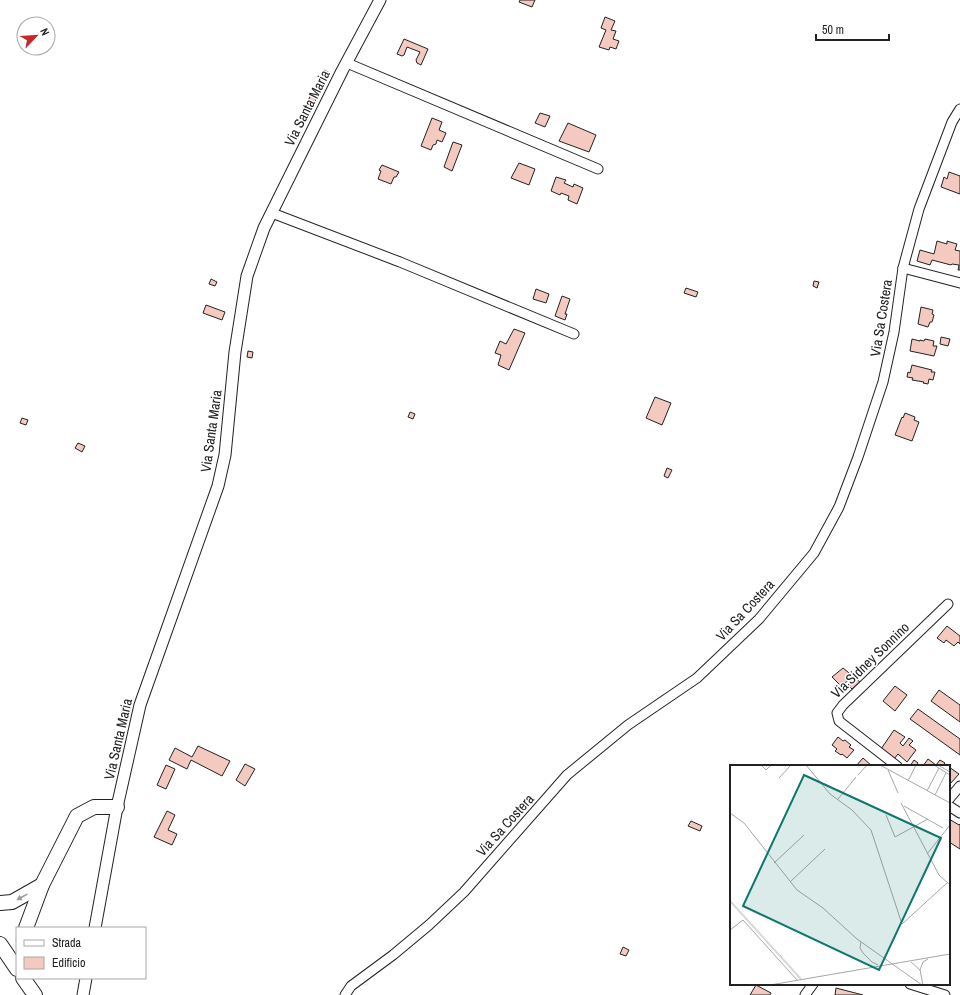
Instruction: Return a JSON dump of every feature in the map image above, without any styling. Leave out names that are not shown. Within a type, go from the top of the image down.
[{"type":"main road","points":[[26,927],[42,885],[77,816],[94,807],[117,807]]},
{"type":"main road","points":[[0,903],[12,902],[42,885]]},
{"type":"main road","points":[[0,944],[16,968]]},
{"type":"main road","points":[[24,979],[35,995]]},
{"type":"main road","points":[[34,979],[43,995]]},
{"type":"street","name":"Via Santa Maria","points":[[96,927],[117,807],[140,705],[218,486],[225,455],[235,352],[247,276],[264,228],[380,0]]},
{"type":"street","points":[[347,63],[598,169]]},
{"type":"street","name":"Via Sa Costera","points":[[345,995],[351,986],[430,925],[464,892],[567,775],[628,725],[698,678],[759,619],[814,553],[839,507],[884,382],[894,332],[903,268],[919,209],[952,122],[960,109]]},
{"type":"street","points":[[272,212],[400,262],[574,334]]},
{"type":"street","points":[[903,268],[960,283]]},
{"type":"street","name":"Via Sidney Sonnino","points":[[896,765],[839,721],[837,713],[843,705],[948,604]]},
{"type":"street","points":[[950,798],[960,786]]},
{"type":"street","points":[[950,807],[960,813]]},
{"type":"street","points":[[83,995],[86,979]]},
{"type":"street","points":[[805,995],[812,985]]},
{"type":"street","points":[[913,985],[945,995]]},
{"type":"building","points":[[520,0],[535,0],[532,7],[519,2]]},
{"type":"building","points":[[605,17],[615,21],[611,30],[616,31],[613,39],[619,41],[616,49],[610,47],[609,50],[599,47],[606,30],[601,28]]},
{"type":"building","points":[[404,39],[428,49],[421,65],[417,63],[416,60],[420,52],[407,47],[404,55],[402,56],[397,54]]},
{"type":"building","points":[[324,70],[330,73],[328,77],[322,74]]},
{"type":"building","points":[[313,90],[319,92],[314,104],[308,101]]},
{"type":"building","points":[[540,113],[550,116],[545,127],[535,123]]},
{"type":"building","points":[[432,118],[442,122],[439,130],[446,133],[442,142],[437,140],[436,144],[433,145],[431,150],[421,146]]},
{"type":"building","points":[[568,123],[596,135],[589,152],[559,141]]},
{"type":"building","points":[[453,142],[462,145],[452,171],[444,167]]},
{"type":"building","points":[[519,163],[535,169],[529,185],[511,178]]},
{"type":"building","points":[[382,165],[399,172],[396,177],[394,177],[391,184],[378,179],[381,171],[379,170]]},
{"type":"building","points":[[949,172],[960,176],[960,194],[941,187],[944,177],[947,179]]},
{"type":"building","points":[[556,177],[566,180],[564,183],[573,187],[574,184],[583,188],[577,204],[568,200],[569,196],[561,193],[560,195],[551,191]]},
{"type":"building","points":[[937,241],[947,244],[947,241],[957,244],[955,250],[960,251],[960,270],[958,270],[959,265],[951,265],[932,260],[930,265],[917,261],[920,250],[934,254]]},
{"type":"building","points":[[211,279],[217,282],[215,286],[209,284]]},
{"type":"building","points":[[814,281],[819,282],[817,288],[813,286]]},
{"type":"building","points":[[686,288],[698,292],[696,297],[684,293]]},
{"type":"building","points":[[536,289],[549,294],[546,303],[533,299]]},
{"type":"building","points":[[562,296],[570,299],[565,314],[567,314],[565,320],[555,316]]},
{"type":"building","points":[[206,305],[225,312],[222,320],[203,313]]},
{"type":"building","points":[[921,307],[933,310],[932,314],[934,315],[932,322],[930,322],[928,327],[918,324]]},
{"type":"building","points":[[514,329],[525,333],[509,370],[498,365],[501,355],[495,353],[500,341],[506,344]]},
{"type":"building","points":[[941,337],[950,339],[948,346],[940,344]]},
{"type":"building","points":[[912,339],[920,341],[924,341],[925,339],[934,341],[933,346],[937,346],[934,356],[910,351]]},
{"type":"building","points":[[248,351],[253,352],[252,358],[247,357]]},
{"type":"building","points":[[912,365],[935,372],[933,380],[929,379],[928,384],[912,380],[913,378],[907,377],[908,372],[910,373]]},
{"type":"building","points":[[655,397],[671,403],[662,425],[646,418]]},
{"type":"building","points":[[410,412],[415,414],[413,419],[408,417]]},
{"type":"building","points":[[905,413],[915,417],[914,420],[919,422],[912,441],[895,435]]},
{"type":"building","points":[[22,418],[28,420],[26,425],[20,423]]},
{"type":"building","points":[[78,443],[85,446],[82,452],[75,448]]},
{"type":"building","points":[[667,468],[672,470],[668,478],[664,476]]},
{"type":"building","points":[[947,626],[960,636],[960,644],[958,642],[954,646],[946,640],[944,643],[937,638]]},
{"type":"building","points":[[843,668],[860,682],[852,689],[848,685],[852,682],[850,679],[841,686],[832,677]]},
{"type":"building","points":[[895,686],[907,695],[895,711],[883,701]]},
{"type":"building","points":[[939,690],[960,705],[960,722],[931,701]]},
{"type":"building","points":[[918,709],[960,739],[960,755],[910,719]]},
{"type":"building","points":[[894,730],[905,737],[900,743],[903,746],[909,738],[913,741],[909,745],[916,750],[907,762],[898,754],[894,759],[881,749]]},
{"type":"building","points":[[838,737],[843,741],[845,740],[851,745],[849,747],[854,750],[847,758],[835,751],[837,749],[832,745]]},
{"type":"building","points":[[198,746],[230,761],[222,776],[191,760],[187,769],[169,760],[175,748],[192,757]]},
{"type":"building","points":[[863,758],[871,765],[857,765]]},
{"type":"building","points":[[928,759],[936,765],[924,765]]},
{"type":"building","points":[[914,760],[918,763],[917,765],[911,765]]},
{"type":"building","points":[[940,760],[945,763],[944,765],[936,765]]},
{"type":"building","points":[[245,764],[255,769],[245,786],[236,780]]},
{"type":"building","points":[[166,765],[175,769],[166,789],[157,785]]},
{"type":"building","points":[[950,768],[959,774],[950,784]]},
{"type":"building","points":[[167,811],[175,815],[168,830],[177,834],[172,845],[154,837]]},
{"type":"building","points":[[950,820],[959,825],[960,824],[960,849],[950,843]]},
{"type":"building","points":[[691,821],[702,826],[700,831],[688,826]]},
{"type":"building","points":[[623,947],[629,950],[626,956],[620,954]]},
{"type":"building","points":[[756,985],[771,993],[770,995],[750,995]]},
{"type":"building","points":[[836,988],[863,995],[835,995]]}]
